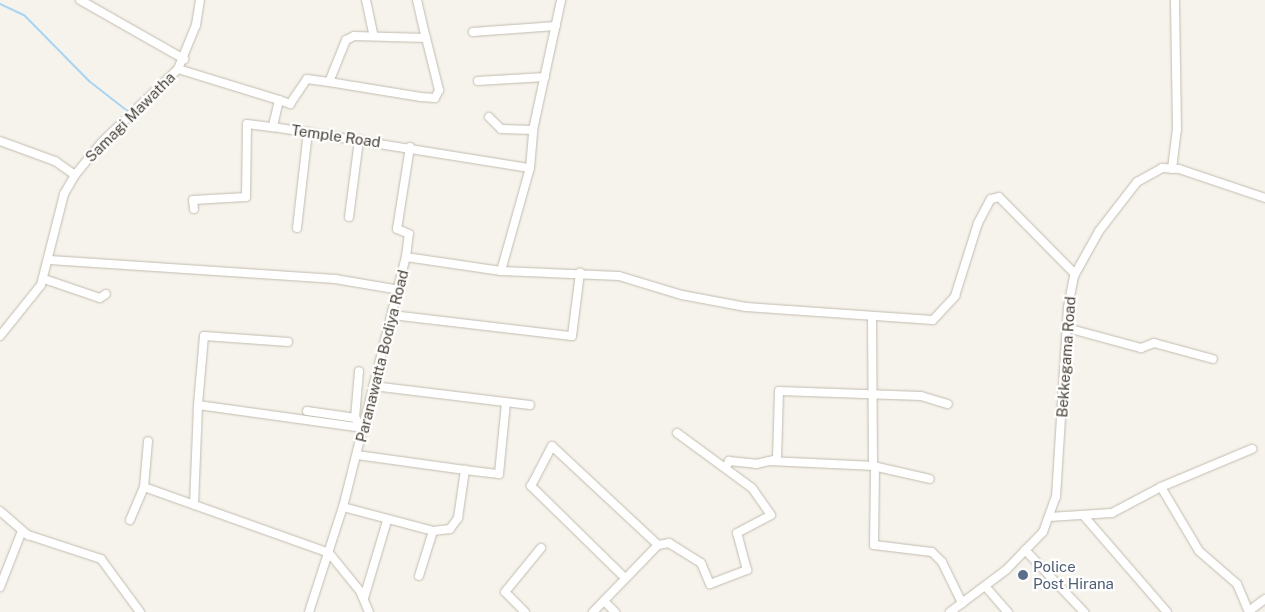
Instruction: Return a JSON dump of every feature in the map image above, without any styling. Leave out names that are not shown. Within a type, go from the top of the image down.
[{"type":"street","points":[[80,0],[184,59]]},
{"type":"street","name":"Samagi Mawatha","points":[[0,336],[44,279],[64,194],[75,175],[101,143],[178,69],[184,59],[200,0]]},
{"type":"street","points":[[366,0],[373,34]]},
{"type":"street","points":[[178,69],[290,104],[307,79],[435,98],[438,90],[417,0]]},
{"type":"street","points":[[501,271],[530,168],[533,130],[561,0]]},
{"type":"street","points":[[1175,0],[1177,130],[1172,169],[1265,198]]},
{"type":"street","points":[[473,32],[556,26]]},
{"type":"street","points":[[329,82],[346,40],[373,34],[426,38]]},
{"type":"street","points":[[478,81],[545,77]]},
{"type":"street","name":"Temple Road","points":[[280,100],[273,127],[410,147],[530,168]]},
{"type":"street","points":[[489,117],[501,129],[533,130]]},
{"type":"street","points":[[194,209],[193,200],[246,197],[247,124],[273,127]]},
{"type":"street","points":[[297,228],[308,132]]},
{"type":"street","points":[[349,217],[359,140]]},
{"type":"street","points":[[0,141],[55,161],[75,175]]},
{"type":"street","points":[[406,257],[409,234],[397,229],[410,147]]},
{"type":"street","name":"Bekkegama Road","points":[[950,612],[985,586],[1043,532],[1056,497],[1067,328],[1075,274],[1099,231],[1137,182],[1162,168],[1172,169]]},
{"type":"street","name":"Paranawatta Bodiya Road","points":[[309,612],[343,508],[373,386],[400,290],[406,257],[501,271],[619,276],[682,295],[746,307],[872,318],[933,320],[948,308],[962,282],[978,223],[991,198],[999,197],[1075,274]]},
{"type":"street","points":[[50,260],[325,278],[400,290]]},
{"type":"street","points":[[392,315],[572,336],[580,273]]},
{"type":"street","points":[[44,279],[100,298],[106,294]]},
{"type":"street","points":[[872,318],[875,395],[874,545],[932,552],[942,562],[962,603]]},
{"type":"street","points":[[1067,328],[1141,348],[1154,343],[1213,359]]},
{"type":"street","points":[[194,505],[198,405],[204,336],[288,342]]},
{"type":"street","points":[[355,418],[358,370]]},
{"type":"street","points":[[373,386],[530,405]]},
{"type":"street","points":[[769,461],[777,459],[779,391],[921,396],[948,404]]},
{"type":"street","points":[[357,455],[499,474],[506,402]]},
{"type":"street","points":[[198,405],[364,428]]},
{"type":"street","points":[[307,411],[355,418],[364,428]]},
{"type":"street","points":[[593,612],[658,545],[669,543],[701,563],[710,584],[746,570],[737,533],[771,515],[752,488],[726,467],[677,433]]},
{"type":"street","points":[[130,520],[144,487],[148,441]]},
{"type":"street","points":[[625,578],[531,486],[552,446],[658,545]]},
{"type":"street","points":[[1048,517],[1112,513],[1161,487],[1252,448]]},
{"type":"street","points":[[726,467],[729,461],[875,466],[930,479]]},
{"type":"street","points":[[343,508],[387,521],[433,531],[450,529],[458,518],[465,470]]},
{"type":"street","points":[[144,487],[329,553],[364,599],[369,612]]},
{"type":"street","points":[[1161,487],[1199,551],[1237,584],[1249,612],[1265,599]]},
{"type":"street","points":[[0,511],[22,531],[101,559],[140,612]]},
{"type":"street","points":[[1083,515],[1167,612]]},
{"type":"street","points":[[364,599],[387,521]]},
{"type":"street","points":[[0,587],[22,531]]},
{"type":"street","points":[[418,576],[433,531]]},
{"type":"street","points":[[525,612],[505,592],[541,548]]},
{"type":"street","points":[[1025,550],[1084,612]]},
{"type":"street","points":[[985,586],[1008,612]]},
{"type":"street","points":[[604,601],[615,612]]},
{"type":"waterway","points":[[0,4],[24,15],[89,81],[130,113]]},
{"type":"place","name":"Police Post Hirana","points":[[1023,575]]}]
